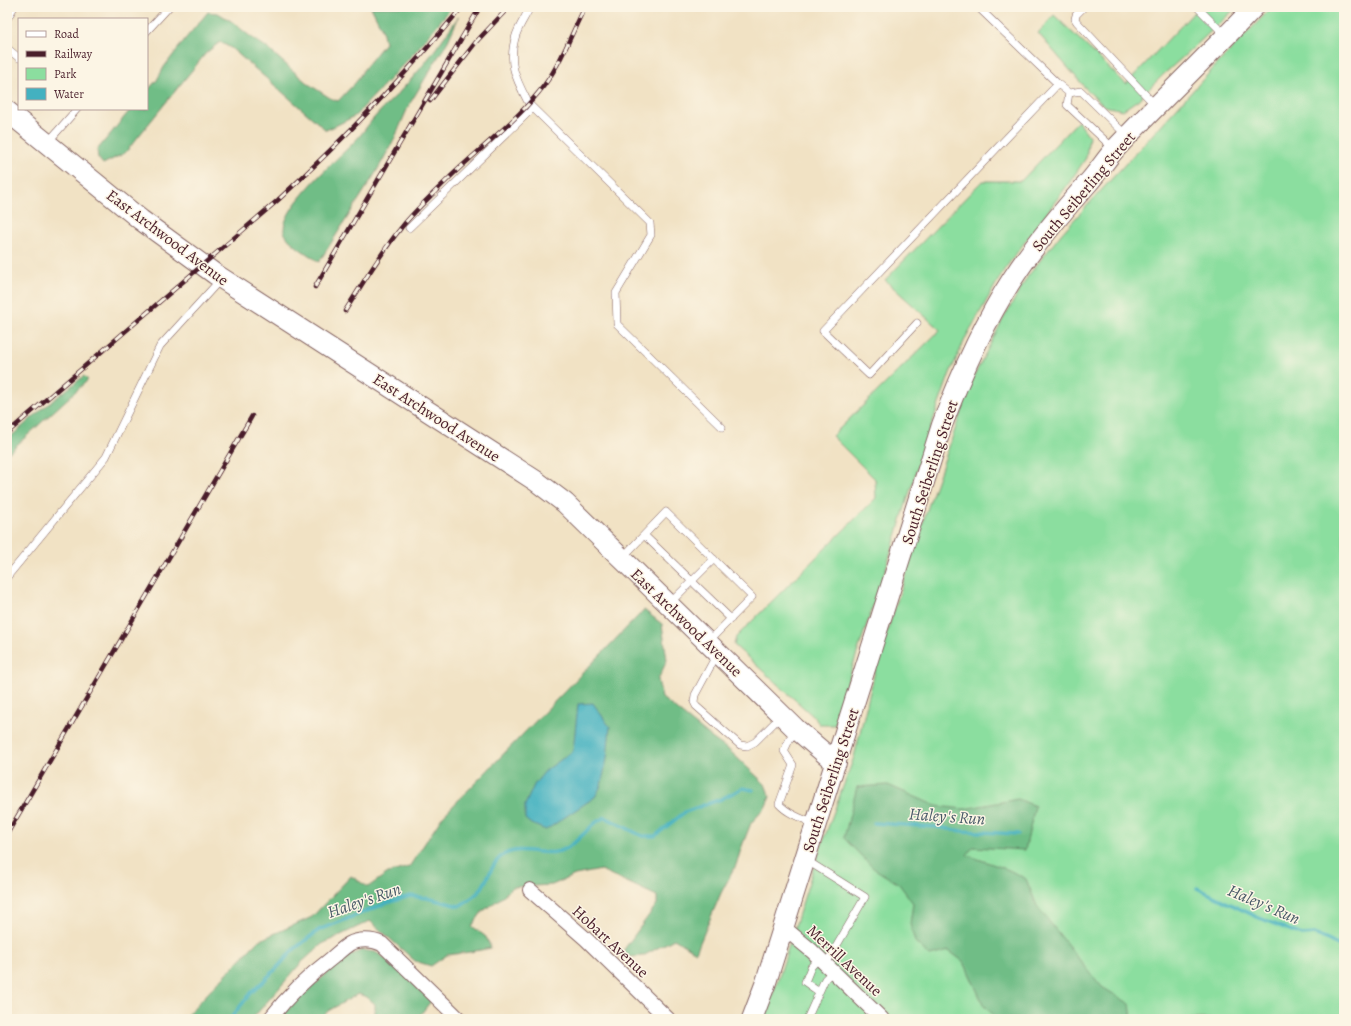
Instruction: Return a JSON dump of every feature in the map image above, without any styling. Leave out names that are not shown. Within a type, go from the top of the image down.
[{"type":"main road","name":"South Seiberling Street","points":[[752,1019],[766,982],[942,425],[956,388],[972,353],[998,303],[1028,256],[1056,218],[1089,182],[1121,143],[1254,7]]},
{"type":"main road","name":"East Archwood Avenue","points":[[7,111],[147,224],[222,278],[536,481],[565,503],[789,721],[836,763]]},
{"type":"street","name":"Hobart Avenue","points":[[530,890],[586,939],[668,1019]]},
{"type":"street","name":"Merrill Avenue","points":[[783,927],[826,964],[882,1019]]},
{"type":"street","points":[[270,1019],[294,990],[314,971],[349,944],[358,941],[377,942],[388,950],[459,1019]]},
{"type":"lane","points":[[7,19],[14,7]]},
{"type":"lane","points":[[148,30],[169,7]]},
{"type":"lane","points":[[530,7],[516,35],[511,62],[517,82],[529,104],[650,222],[651,235],[616,293],[617,324],[722,427]]},
{"type":"lane","points":[[985,7],[981,10],[1058,84],[1069,93],[1081,91],[1121,143]]},
{"type":"lane","points":[[1084,7],[1076,15],[1075,19],[1077,22],[1156,106]]},
{"type":"lane","points":[[1197,7],[1226,36]]},
{"type":"lane","points":[[7,48],[18,57]]},
{"type":"lane","points":[[917,322],[869,375],[823,331],[1058,84]]},
{"type":"lane","points":[[1069,93],[1067,105],[1121,143]]},
{"type":"lane","points":[[409,228],[534,108]]},
{"type":"lane","points":[[47,144],[75,110]]},
{"type":"lane","points":[[7,577],[106,457],[160,346],[222,278]]},
{"type":"lane","points":[[621,558],[666,512],[752,597],[731,619],[713,647],[695,695],[694,702],[696,706],[740,745],[747,746],[789,721]]},
{"type":"lane","points":[[644,535],[731,619]]},
{"type":"lane","points":[[669,604],[714,559]]},
{"type":"lane","points":[[789,721],[784,751],[793,765],[779,804],[783,809],[802,819],[816,824]]},
{"type":"lane","points":[[804,859],[865,897],[826,964],[825,979],[807,1019]]},
{"type":"lane","points":[[819,992],[804,982],[811,967],[826,964]]},
{"type":"green space","points":[[371,7],[452,7],[414,53],[355,116],[326,130],[231,48],[220,42],[206,53],[125,153],[103,164],[98,158],[97,150],[130,110],[148,110],[148,90],[157,80],[164,67],[186,38],[208,12],[218,13],[231,21],[266,47],[307,83],[330,98],[338,101],[356,82],[364,69],[385,43],[382,29]]},
{"type":"green space","points":[[1199,7],[1237,7],[1139,99],[1123,110],[1104,106],[1088,91],[1038,33],[1054,15],[1126,84]]},
{"type":"green space","points":[[1272,7],[1344,7],[1344,1019],[763,1019],[778,980],[815,863],[854,757],[878,659],[929,504],[973,378],[1002,321],[1028,276],[1062,233],[1220,61]]},
{"type":"green space","points":[[459,16],[448,41],[409,105],[393,142],[375,174],[319,262],[298,248],[285,235],[284,230],[286,220],[292,208],[313,182],[356,140],[419,70]]},
{"type":"green space","points":[[1078,121],[1089,136],[1086,158],[1004,270],[966,337],[950,373],[924,446],[888,562],[846,686],[835,725],[820,725],[814,717],[734,645],[736,637],[876,498],[875,479],[832,436],[940,330],[885,280],[982,181],[1021,181]]},
{"type":"green space","points":[[84,376],[88,380],[7,454],[7,440],[42,409]]},
{"type":"green space","points":[[644,610],[662,624],[667,660],[658,680],[662,698],[730,751],[765,784],[770,797],[765,808],[751,823],[736,865],[721,893],[696,952],[674,939],[643,956],[629,957],[623,951],[657,904],[657,896],[601,870],[575,875],[552,885],[512,887],[502,897],[482,912],[472,926],[486,937],[491,948],[447,955],[431,966],[415,961],[370,921],[322,944],[302,962],[252,1019],[183,1019],[258,941],[312,917],[351,876],[368,887],[388,873],[409,867],[443,816]]},
{"type":"green space","points":[[888,785],[936,806],[964,809],[1018,799],[1035,806],[1025,850],[973,847],[967,855],[1009,870],[1026,879],[1037,906],[1102,987],[1130,1004],[1132,1019],[997,1019],[983,1004],[964,962],[949,951],[930,956],[915,942],[910,924],[913,903],[899,884],[873,868],[844,838],[857,787]]},
{"type":"green space","points":[[362,950],[375,952],[390,961],[431,1001],[417,1019],[375,1019],[375,1004],[367,997],[358,994],[328,1011],[321,1019],[279,1019],[294,1003],[344,958]]},
{"type":"water","points":[[593,703],[610,727],[607,759],[601,786],[595,797],[546,830],[531,824],[525,819],[525,805],[534,785],[545,771],[573,751],[578,704]]},
{"type":"waterway","name":"Haley's Run","points":[[230,1019],[251,993],[293,950],[319,930],[387,903],[410,896],[427,898],[459,906],[479,892],[494,865],[505,854],[517,851],[550,853],[562,850],[567,848],[595,823],[605,817],[642,836],[655,836],[685,812],[721,799],[743,788],[753,790]]},
{"type":"waterway","name":"Haley's Run","points":[[874,823],[936,827],[962,831],[1018,834]]},
{"type":"waterway","name":"Haley's Run","points":[[1197,888],[1257,917],[1302,935],[1315,934],[1344,948]]},
{"type":"railway","points":[[7,433],[278,200],[373,107],[462,7]]},
{"type":"railway","points":[[315,287],[480,7]]},
{"type":"railway","points":[[430,101],[476,42],[509,7]]},
{"type":"railway","points":[[345,311],[386,248],[412,215],[449,178],[507,126],[539,92],[559,62],[585,7]]},
{"type":"railway","points":[[7,834],[252,416]]}]
